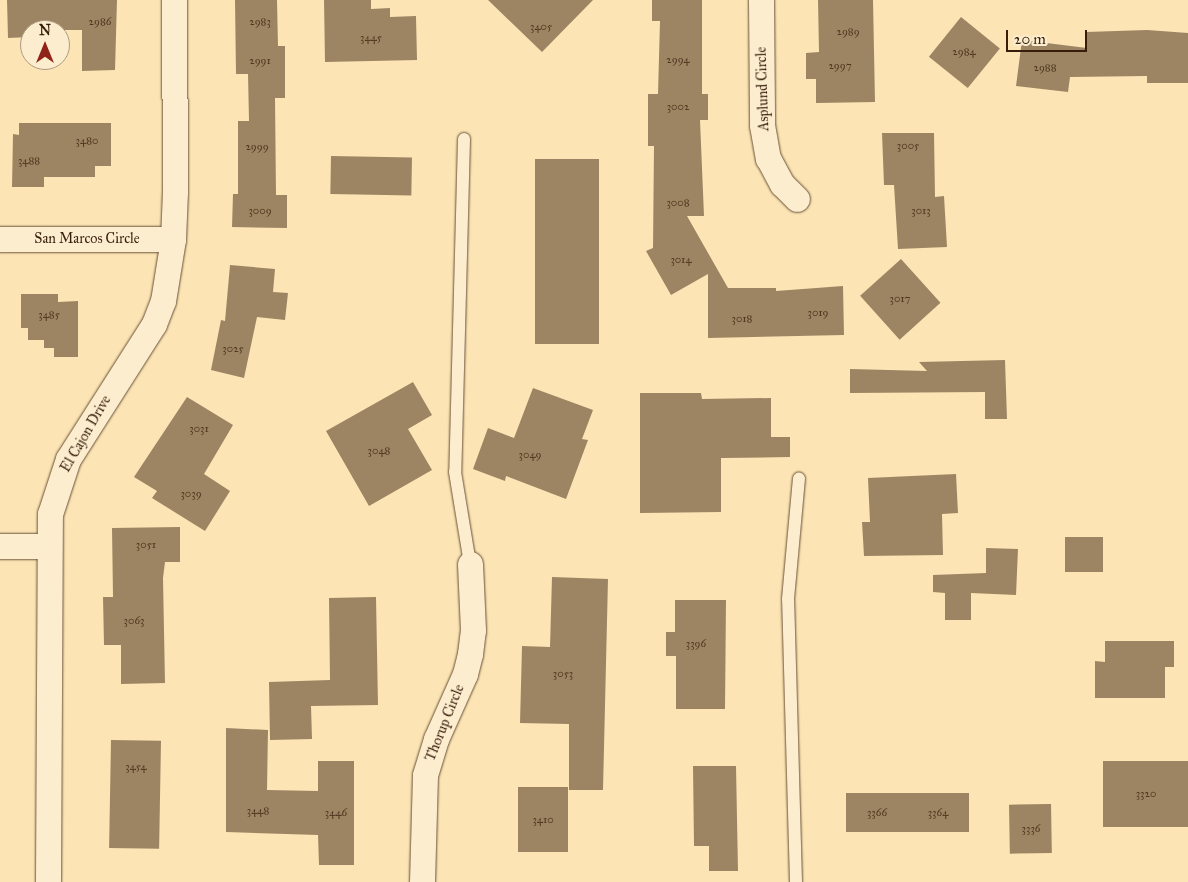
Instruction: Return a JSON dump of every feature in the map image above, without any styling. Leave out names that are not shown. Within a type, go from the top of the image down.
[{"type":"street","name":"El Cajon Drive","points":[[48,882],[47,546],[50,514],[68,459],[154,324],[163,301],[173,239],[174,0]]},
{"type":"street","name":"Asplund Circle","points":[[761,0],[762,125],[768,158],[782,184],[797,199]]},
{"type":"street","name":"San Marcos Circle","points":[[0,239],[173,239]]},
{"type":"street","points":[[0,546],[47,546]]},
{"type":"street","name":"Thorup Circle","points":[[422,882],[425,775],[436,739],[465,674],[470,654],[473,630],[470,564]]},
{"type":"lane","points":[[464,139],[455,472],[470,564]]},
{"type":"lane","points":[[796,882],[788,599],[799,479]]},
{"type":"building","points":[[7,0],[117,0],[115,70],[82,71],[82,30],[70,30],[70,20],[20,20],[20,37],[8,38]]},
{"type":"building","points":[[235,0],[277,0],[278,46],[285,46],[285,98],[275,98],[276,195],[287,195],[287,228],[232,227],[233,194],[238,194],[238,121],[249,121],[248,74],[236,74]]},
{"type":"building","points":[[324,0],[371,0],[371,9],[390,8],[390,17],[416,16],[417,60],[325,62]]},
{"type":"building","points":[[488,0],[593,0],[542,52]]},
{"type":"building","points":[[652,0],[702,0],[702,94],[708,94],[708,120],[700,120],[704,216],[687,216],[728,288],[776,288],[776,291],[843,286],[844,335],[708,338],[708,274],[671,295],[646,251],[653,248],[654,146],[648,146],[648,94],[658,94],[660,21],[652,21]]},
{"type":"building","points":[[818,0],[873,0],[875,102],[816,103],[816,79],[806,79],[806,53],[819,52]]},
{"type":"building","points":[[961,17],[1000,48],[968,88],[929,57]]},
{"type":"building","points":[[1147,30],[1188,33],[1188,83],[1147,83],[1147,76],[1070,77],[1068,92],[1016,86],[1022,40],[1087,48],[1086,32]]},
{"type":"building","points":[[19,123],[111,123],[111,166],[95,166],[95,177],[44,177],[44,187],[12,187],[13,134],[19,135]]},
{"type":"building","points":[[882,133],[934,133],[935,197],[944,196],[947,247],[898,249],[894,185],[884,185]]},
{"type":"building","points":[[331,156],[412,157],[411,195],[330,194]]},
{"type":"building","points":[[535,159],[599,159],[599,344],[535,344]]},
{"type":"building","points":[[901,259],[940,303],[900,340],[860,296]]},
{"type":"building","points":[[230,265],[275,269],[273,292],[288,293],[285,320],[257,317],[244,378],[211,370],[221,320],[225,321]]},
{"type":"building","points":[[21,294],[58,294],[58,302],[78,301],[78,357],[54,357],[54,348],[44,348],[44,340],[28,340],[28,328],[21,328]]},
{"type":"building","points":[[1005,360],[1007,419],[985,419],[985,392],[850,393],[850,369],[927,371],[919,362]]},
{"type":"building","points":[[413,382],[432,415],[408,429],[432,470],[369,506],[326,431]]},
{"type":"building","points":[[533,388],[593,410],[582,439],[588,440],[566,499],[506,476],[505,481],[473,469],[488,428],[514,438]]},
{"type":"building","points":[[640,393],[701,393],[702,399],[771,398],[771,437],[790,437],[790,457],[721,458],[721,512],[640,513]]},
{"type":"building","points":[[187,397],[233,425],[204,474],[230,491],[205,531],[152,498],[157,491],[134,477]]},
{"type":"building","points":[[956,474],[958,513],[942,514],[943,555],[864,556],[862,522],[870,522],[868,478]]},
{"type":"building","points":[[180,527],[180,562],[165,562],[163,578],[165,683],[121,684],[121,645],[104,645],[103,597],[113,597],[112,528]]},
{"type":"building","points":[[1065,537],[1103,537],[1103,572],[1065,572]]},
{"type":"building","points":[[986,548],[1018,549],[1016,595],[971,593],[971,620],[945,620],[945,593],[933,592],[933,575],[986,573]]},
{"type":"building","points":[[552,577],[608,579],[603,790],[569,790],[569,724],[520,723],[522,646],[550,647]]},
{"type":"building","points":[[376,597],[378,705],[311,706],[312,739],[270,740],[269,682],[330,680],[329,598]]},
{"type":"building","points":[[675,600],[726,600],[725,709],[676,709],[676,656],[666,656],[666,632],[675,632]]},
{"type":"building","points":[[1105,641],[1174,641],[1174,667],[1165,667],[1165,698],[1095,698],[1095,661],[1105,662]]},
{"type":"building","points":[[226,728],[268,730],[267,790],[318,791],[318,761],[354,761],[354,865],[319,865],[318,835],[226,832]]},
{"type":"building","points":[[111,740],[161,741],[159,849],[109,848]]},
{"type":"building","points":[[1103,761],[1188,761],[1188,827],[1103,827]]},
{"type":"building","points":[[693,766],[736,766],[738,871],[709,871],[709,846],[694,846]]},
{"type":"building","points":[[518,787],[568,787],[568,852],[518,852]]},
{"type":"building","points":[[846,793],[969,793],[969,832],[846,832]]},
{"type":"building","points":[[1051,804],[1052,853],[1010,854],[1009,805]]}]
